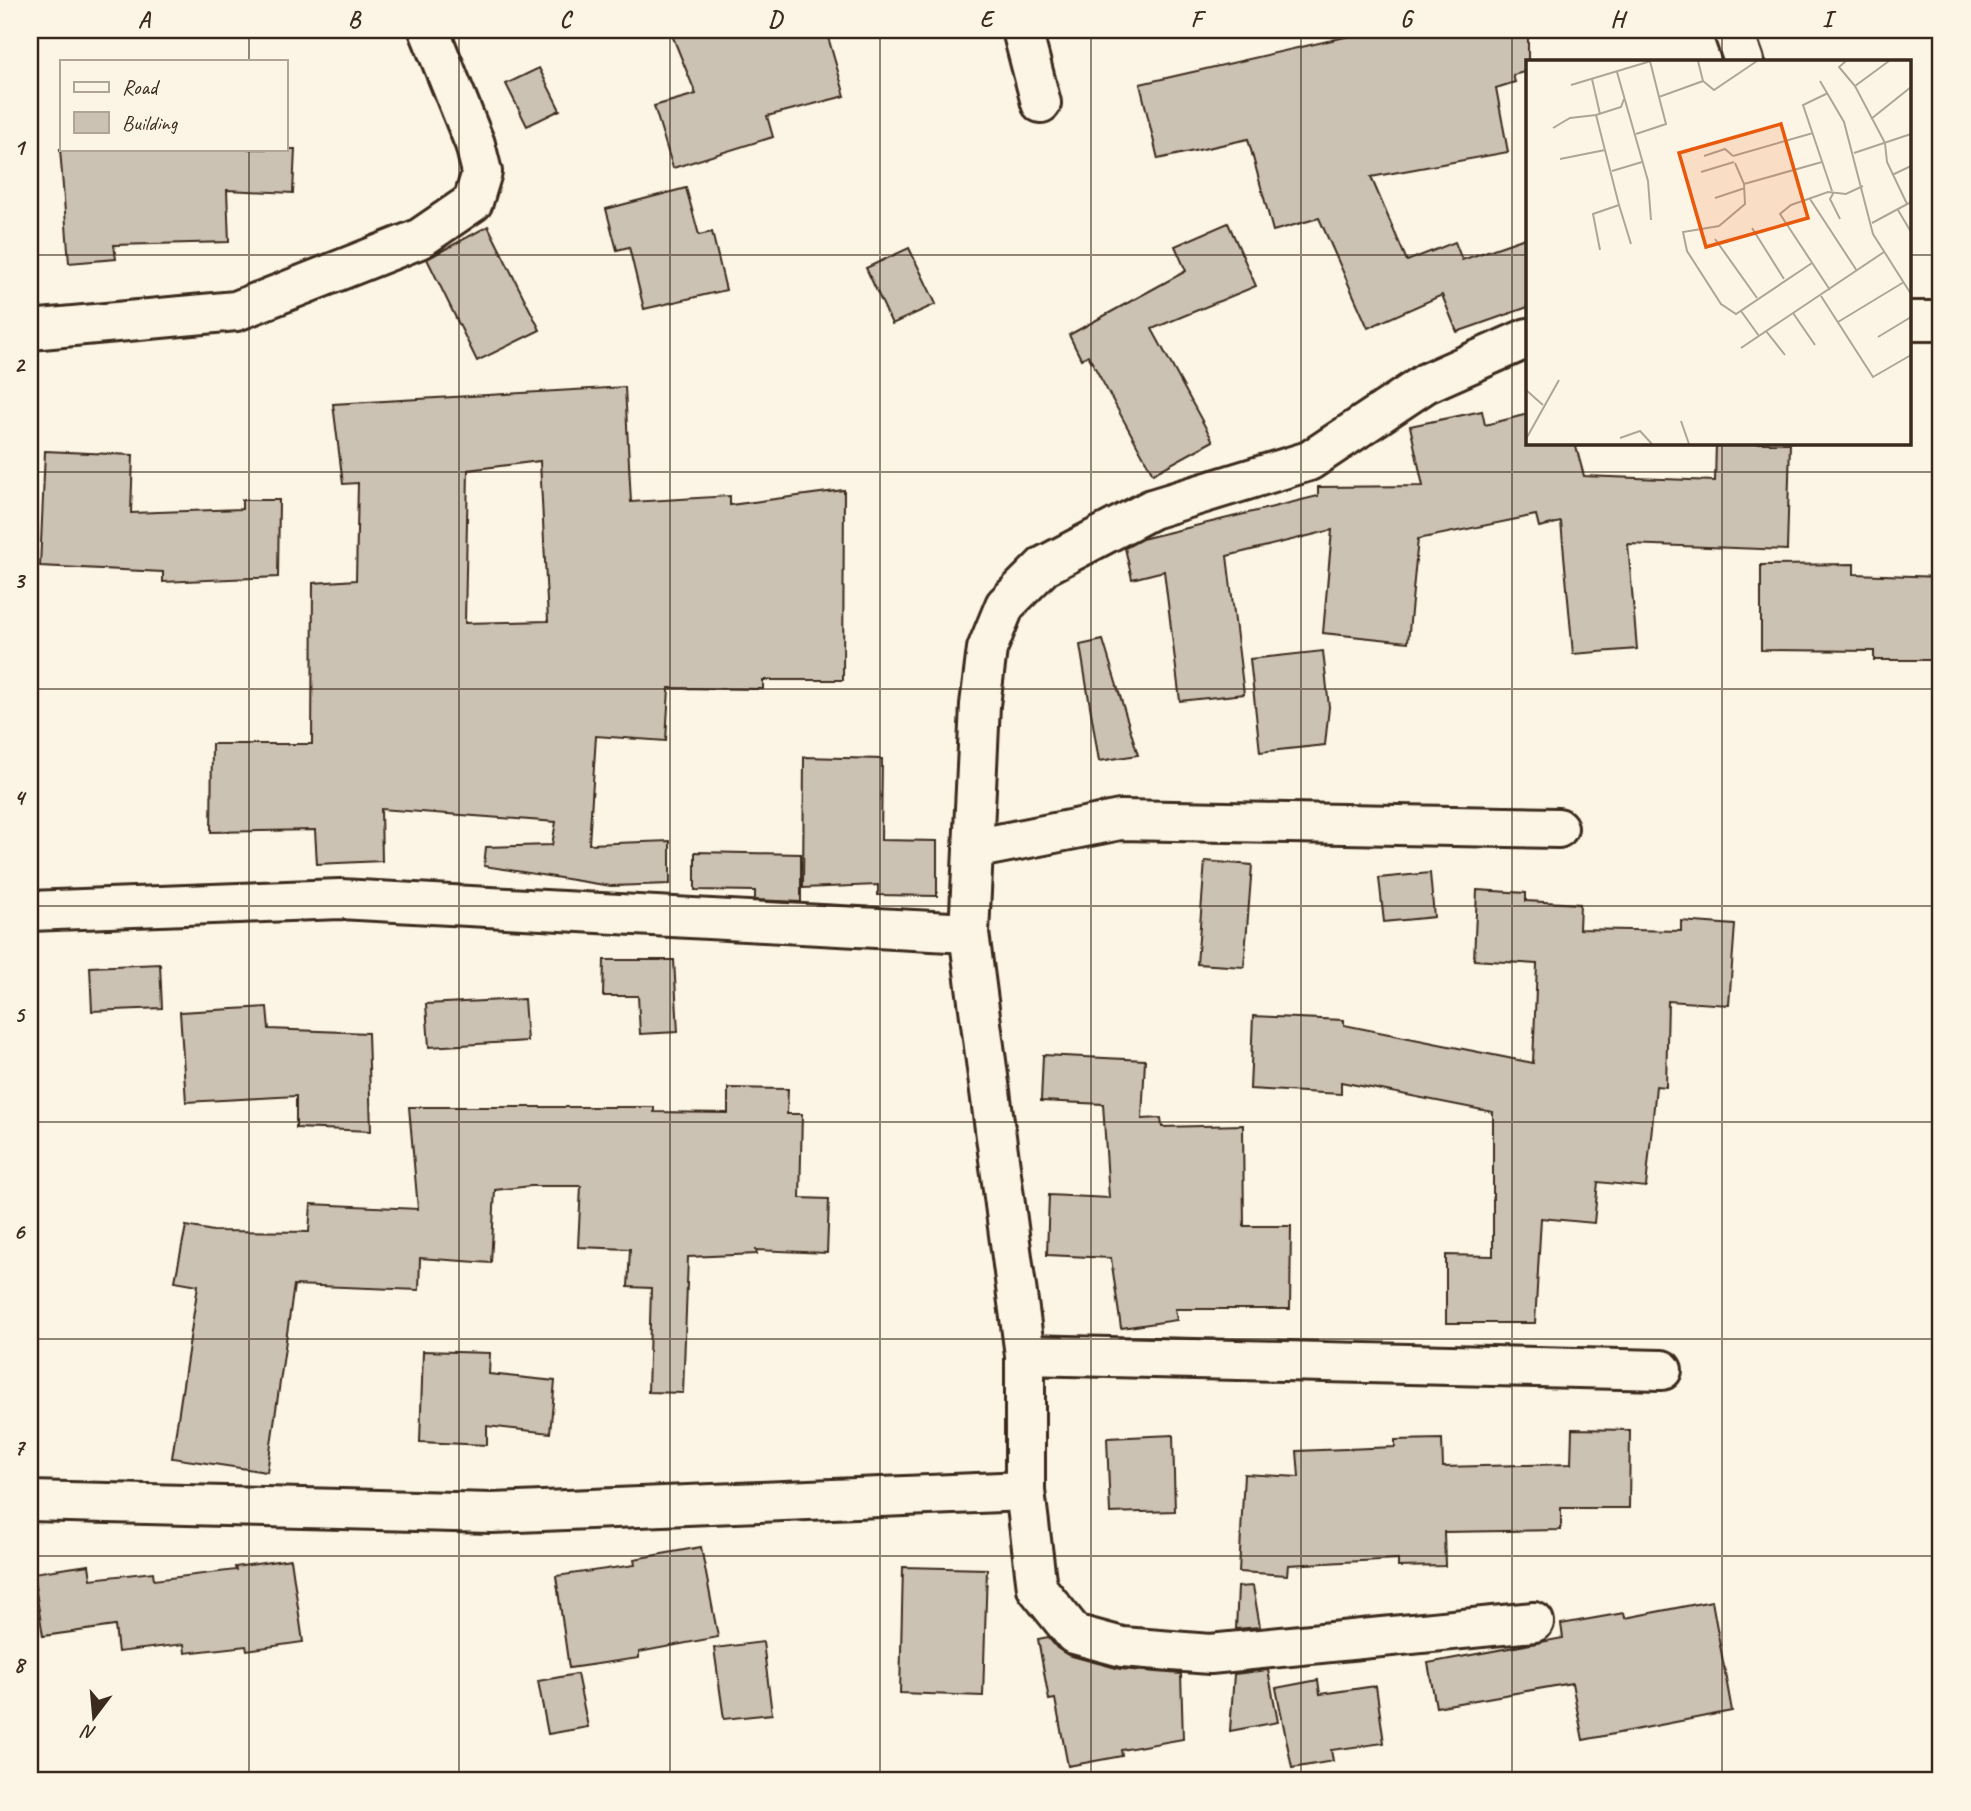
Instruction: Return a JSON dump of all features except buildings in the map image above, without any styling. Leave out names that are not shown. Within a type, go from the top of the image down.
[{"type":"street","points":[[30,330],[236,311],[419,239],[473,202],[482,172],[475,144],[429,30]]},
{"type":"street","points":[[1022,30],[1041,103]]},
{"type":"street","points":[[1733,30],[1744,60]]},
{"type":"street","points":[[1912,321],[1941,321]]},
{"type":"street","points":[[1526,339],[1426,383],[1310,461],[1152,509],[1044,566],[1005,605],[987,649],[980,705],[969,933],[1025,1355],[1025,1491],[1037,1588],[1074,1634],[1122,1647],[1210,1654],[1534,1622]]},
{"type":"street","points":[[973,849],[1120,820],[1558,828]]},
{"type":"street","points":[[30,911],[340,899],[969,933]]},
{"type":"street","points":[[1025,1355],[1662,1370]]},
{"type":"street","points":[[30,1501],[492,1513],[1025,1491]]}]
